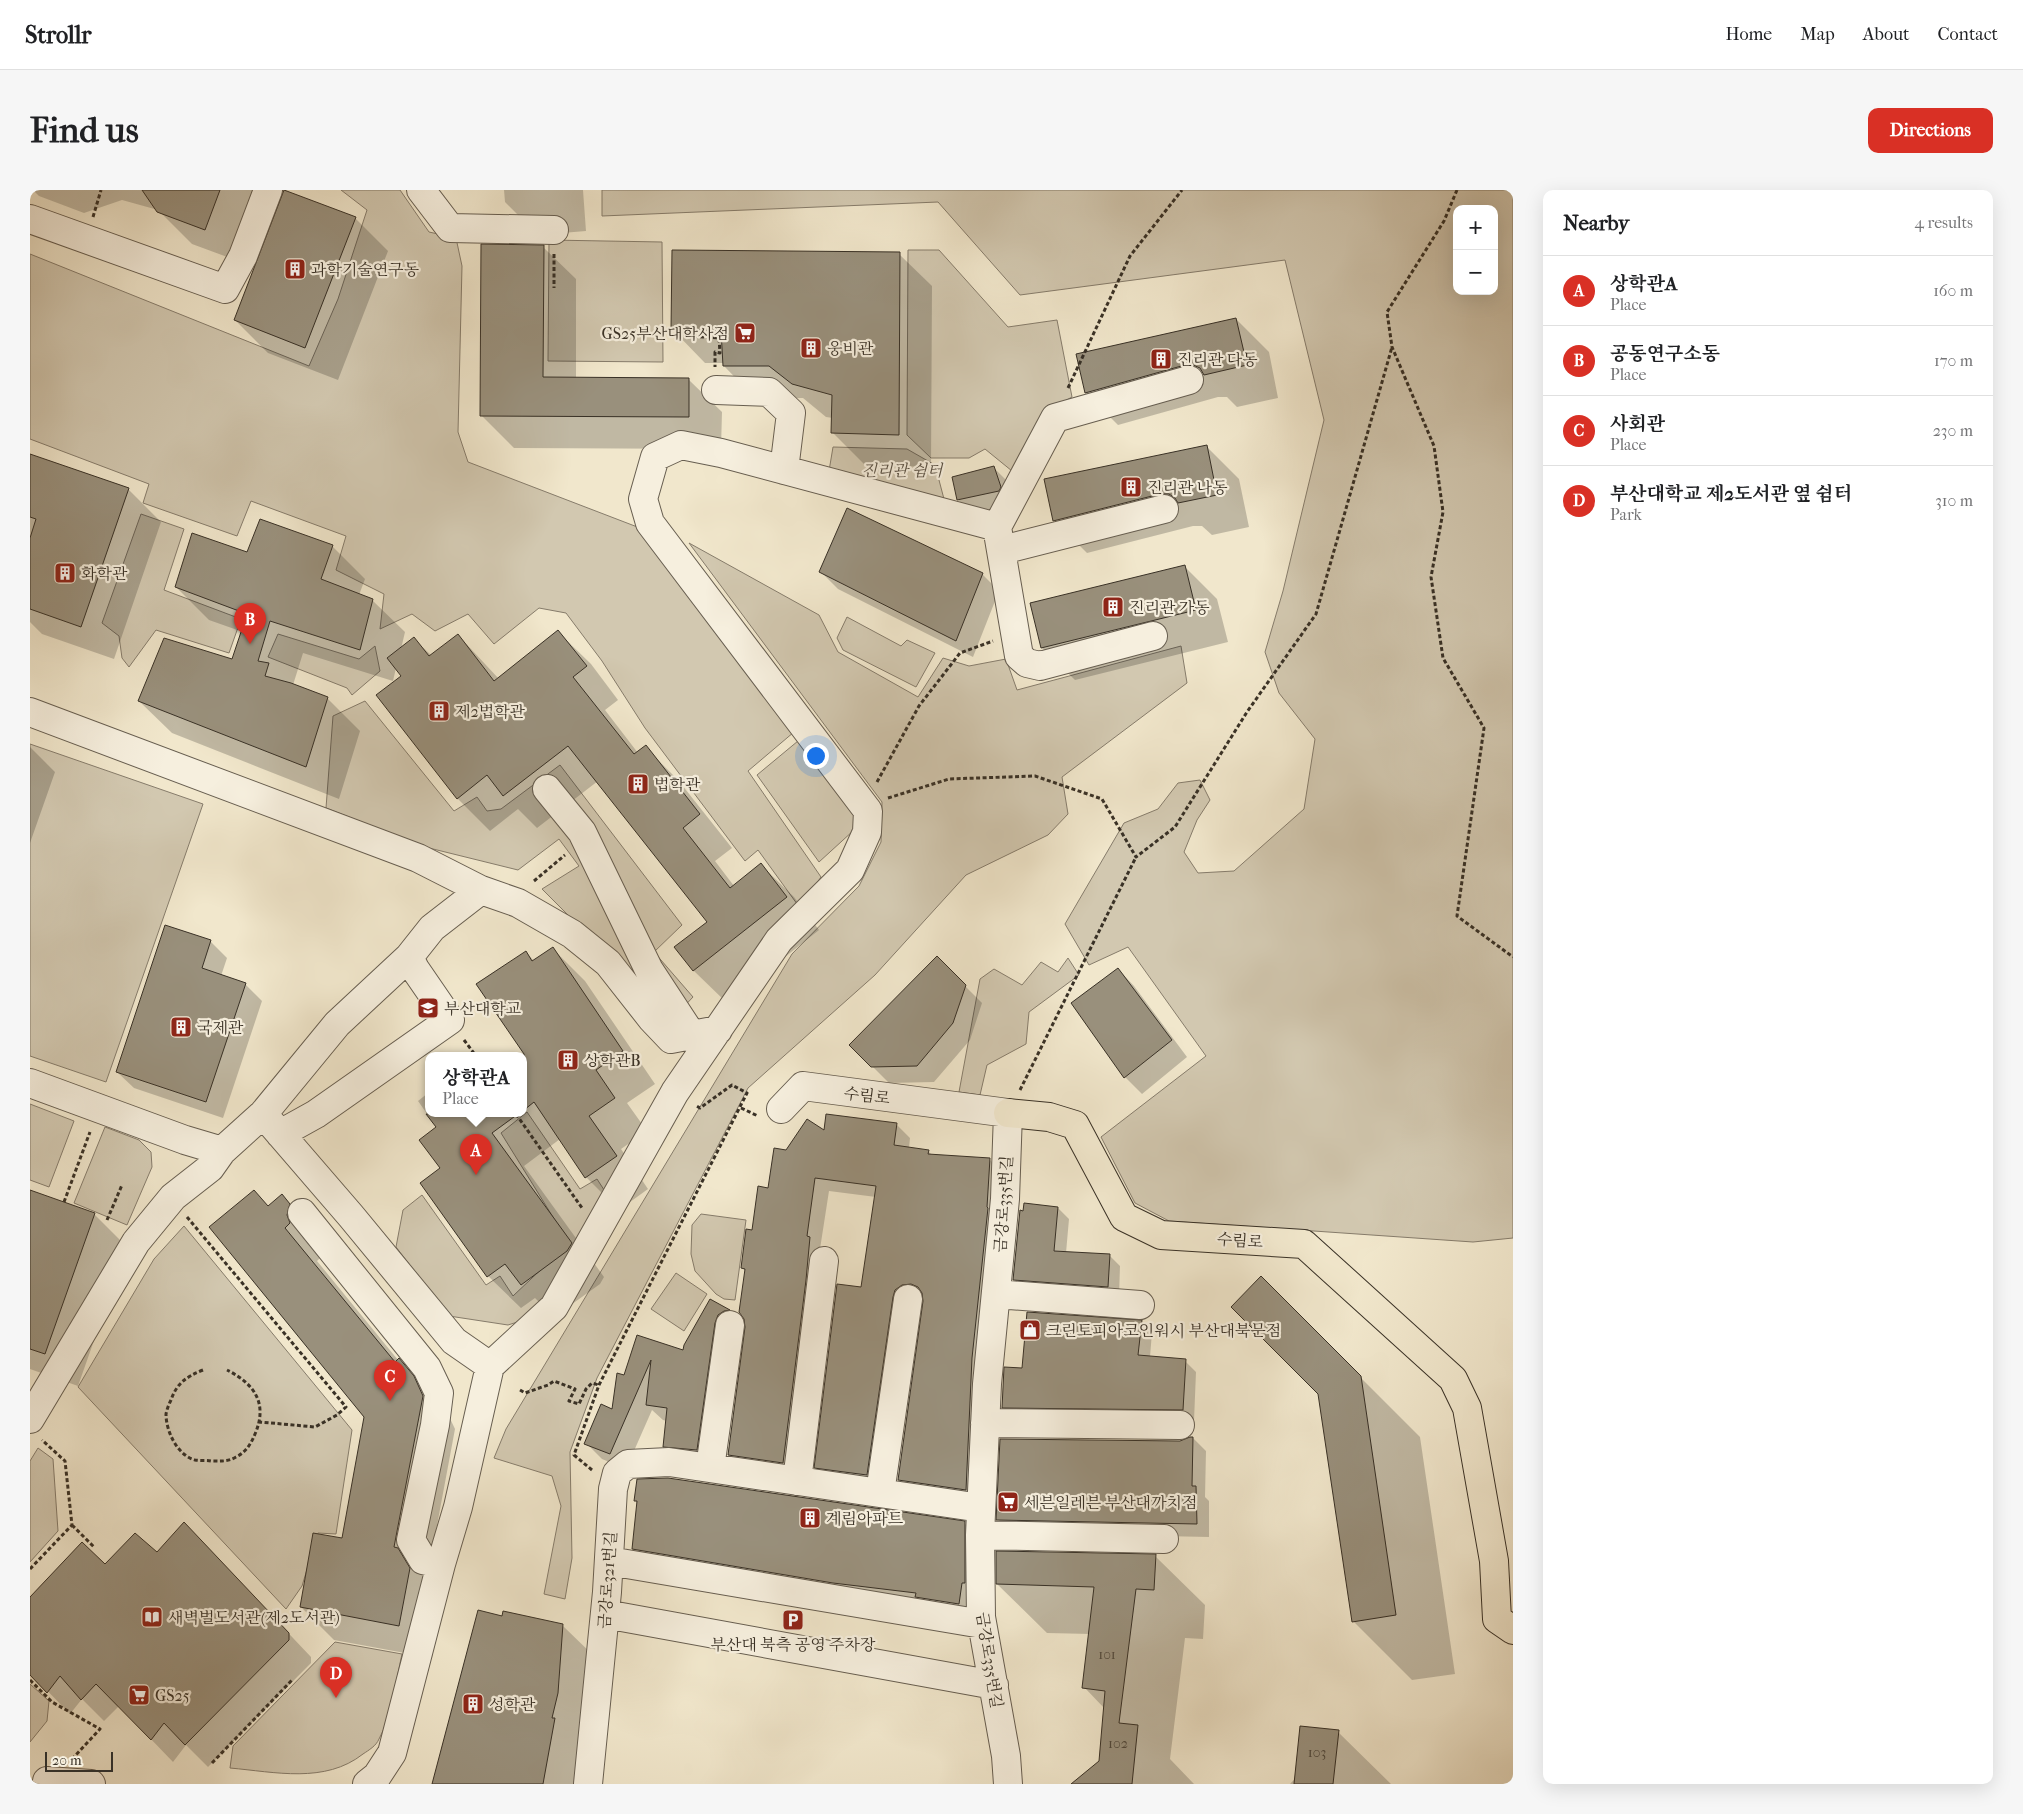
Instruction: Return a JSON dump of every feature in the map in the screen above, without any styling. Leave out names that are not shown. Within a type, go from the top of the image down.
[{"type":"main road","name":"수림로","points":[[1008,1113],[1049,1116],[1075,1125],[1124,1217],[1161,1235],[1304,1244],[1452,1379],[1466,1408],[1494,1561],[1497,1619],[1513,1630]]},
{"type":"street","points":[[30,219],[225,289],[243,256],[268,190]]},
{"type":"street","points":[[421,190],[450,228],[554,230]]},
{"type":"street","points":[[715,377],[769,392],[791,413],[784,470]]},
{"type":"street","points":[[1153,636],[1040,666],[1027,663],[1019,656],[999,538],[1054,418],[1189,380]]},
{"type":"street","points":[[367,1784],[377,1776],[392,1753],[441,1564],[458,1507],[490,1366],[554,1308],[684,1098],[718,1030],[779,940],[850,870],[867,832],[868,812],[650,523],[643,499],[655,457],[680,445],[784,470],[999,538],[1164,509]]},
{"type":"street","points":[[30,712],[418,858],[481,890],[518,903],[572,934],[608,963],[652,1018],[681,1037],[718,1030]]},
{"type":"street","points":[[546,789],[582,832],[681,1037],[684,1098]]},
{"type":"street","points":[[272,1124],[337,1024],[409,957],[432,928],[481,890]]},
{"type":"street","points":[[35,1429],[136,1242],[173,1197],[210,1168],[222,1151],[272,1124],[316,1114],[450,1020],[415,969],[409,957]]},
{"type":"street","points":[[30,1083],[185,1140],[222,1151]]},
{"type":"street","name":"수림로","points":[[781,1109],[804,1086],[1008,1113]]},
{"type":"street","name":"금강로335번길","points":[[1008,1113],[1006,1200],[985,1423],[980,1535],[981,1617],[1006,1756],[1008,1784]]},
{"type":"street","points":[[272,1124],[454,1341],[490,1366]]},
{"type":"street","points":[[302,1213],[427,1368],[439,1393],[435,1425],[411,1540],[423,1560],[441,1564]]},
{"type":"street","points":[[796,1480],[824,1261]]},
{"type":"street","points":[[996,1294],[1140,1306]]},
{"type":"street","points":[[880,1493],[908,1299]]},
{"type":"street","points":[[710,1468],[730,1325]]},
{"type":"street","points":[[985,1423],[1180,1426]]},
{"type":"street","name":"금강로321번길","points":[[588,1784],[605,1614],[613,1489],[617,1473],[628,1464],[669,1462],[981,1508]]},
{"type":"street","points":[[980,1535],[1164,1539]]},
{"type":"street","points":[[609,1561],[982,1624]]},
{"type":"street","points":[[605,1614],[994,1685]]},
{"type":"street","points":[[41,1781],[91,1784]]},
{"type":"path","points":[[1054,418],[1130,256],[1182,190]]},
{"type":"path","points":[[1457,190],[1444,221],[1387,312],[1392,347],[1434,446],[1443,512],[1430,576],[1443,658],[1484,728],[1458,916],[1513,957]]},
{"type":"path","points":[[554,230],[554,288]]},
{"type":"path","points":[[687,336],[719,338],[720,353],[716,352],[715,377]]},
{"type":"path","points":[[1008,1113],[1136,857],[1175,827],[1247,712],[1316,614],[1392,347]]},
{"type":"path","points":[[874,786],[919,706],[960,654],[1001,638]]},
{"type":"path","points":[[884,799],[949,779],[1035,776],[1102,799],[1136,857]]},
{"type":"path","points":[[534,881],[585,839]]},
{"type":"path","points":[[613,1489],[574,1455],[599,1384],[747,1094],[732,1085],[700,1108],[684,1098]]},
{"type":"path","points":[[518,1117],[582,1208]]},
{"type":"path","points":[[64,1202],[90,1131]]},
{"type":"path","points":[[107,1220],[122,1185]]},
{"type":"path","points":[[184,1213],[346,1407],[315,1427],[260,1422]]},
{"type":"path","points":[[203,1370],[185,1378],[175,1388],[167,1409],[168,1428],[173,1441],[182,1452],[194,1460],[226,1462],[238,1457],[250,1446],[260,1422],[259,1402],[252,1388],[241,1377],[227,1370]]},
{"type":"path","points":[[520,1390],[525,1393],[554,1381],[575,1389],[569,1401],[579,1404],[586,1389],[592,1383],[599,1384]]},
{"type":"path","points":[[35,1429],[65,1461],[72,1525],[94,1547]]},
{"type":"path","points":[[30,1569],[72,1525]]},
{"type":"path","points":[[212,1762],[293,1679]]},
{"type":"path","points":[[30,1680],[52,1702],[100,1729],[73,1758]]},
{"type":"green space","points":[[341,190],[400,190],[429,232],[456,238],[462,266],[458,432],[468,462],[640,528],[794,732],[748,771],[821,877],[800,908],[758,850],[745,861],[645,728],[602,661],[566,613],[539,608],[494,644],[468,614],[435,631],[412,614],[380,629],[384,594],[336,570],[346,536],[251,501],[237,536],[143,503],[149,484],[30,439],[30,254],[309,366],[338,299],[367,210]]},
{"type":"green space","points":[[602,190],[1513,190],[1513,1238],[1473,1242],[1169,1221],[1135,1203],[1101,1137],[1206,1056],[1128,947],[1089,965],[1065,924],[1124,823],[1158,809],[1178,783],[1200,780],[1210,800],[1197,820],[1184,852],[1198,873],[1234,871],[1304,809],[1315,739],[1279,693],[1265,652],[1283,591],[1324,420],[1285,260],[1020,295],[938,202],[602,216]]},
{"type":"green space","points":[[549,240],[662,242],[663,362],[548,361]]},
{"type":"green space","points":[[908,250],[939,250],[1008,327],[1057,320],[1072,397],[1050,409],[1012,471],[985,449],[969,458],[931,458],[907,435]]},
{"type":"green space","name":"진리관 쉼터","points":[[833,447],[907,449],[935,465],[944,499],[829,471]]},
{"type":"green space","points":[[141,514],[184,529],[164,590],[241,619],[229,653],[156,630],[129,667],[122,658],[119,636],[102,623]]},
{"type":"green space","points":[[689,543],[819,615],[838,652],[918,697],[943,658],[969,666],[1006,659],[1017,690],[1181,646],[1187,683],[1062,777],[1068,814],[1048,835],[966,875],[875,975],[748,1088],[597,1378],[570,1452],[572,1558],[565,1599],[544,1594],[561,1506],[552,1476],[494,1458],[506,1429],[792,954],[859,886],[881,842],[882,802]]},
{"type":"green space","points":[[847,617],[901,646],[907,640],[935,653],[916,687],[843,650],[837,638]]},
{"type":"green space","points":[[278,634],[359,659],[375,646],[380,671],[352,695],[347,688],[268,657]]},
{"type":"green space","points":[[365,701],[454,811],[477,797],[487,811],[501,809],[560,765],[682,925],[654,952],[693,997],[663,1029],[580,927],[542,889],[579,866],[559,839],[518,870],[425,847],[326,808],[333,716]]},
{"type":"green space","points":[[804,736],[865,820],[819,862],[757,775]]},
{"type":"green space","points":[[30,744],[203,804],[106,1082],[30,1056]]},
{"type":"green space","points":[[1068,958],[1079,975],[1029,1012],[1026,1044],[987,1065],[980,1095],[959,1092],[980,979],[994,969],[1022,985],[1041,962],[1058,972]]},
{"type":"green space","points":[[30,1104],[74,1121],[49,1187],[30,1180]]},
{"type":"green space","points":[[527,1112],[580,1189],[597,1179],[608,1196],[533,1317],[508,1325],[449,1316],[396,1247],[403,1210],[422,1195],[486,1285],[500,1276],[513,1296],[569,1243],[501,1133],[521,1117],[527,1117]]},
{"type":"green space","points":[[105,1127],[139,1140],[151,1152],[152,1167],[127,1225],[74,1203]]},
{"type":"green space","points":[[701,1214],[746,1220],[735,1300],[724,1299],[716,1294],[695,1271],[691,1254],[692,1225]]},
{"type":"green space","points":[[184,1226],[352,1430],[336,1534],[318,1533],[302,1586],[286,1609],[78,1387],[154,1259]]},
{"type":"green space","points":[[676,1273],[707,1294],[684,1331],[651,1309]]},
{"type":"green space","points":[[38,1448],[53,1459],[58,1531],[30,1562],[30,1461]]},
{"type":"green space","points":[[335,1642],[402,1654],[387,1720],[376,1744],[348,1763],[316,1773],[299,1774],[230,1768],[233,1746]]},
{"type":"green space","points":[[30,1684],[49,1701],[47,1721],[30,1742]]},
{"type":"building","points":[[142,190],[220,190],[205,230],[157,212]]},
{"type":"building","name":"과학기술연구동","points":[[284,190],[356,217],[305,348],[234,320]]},
{"type":"building","points":[[481,244],[544,245],[543,377],[689,378],[689,417],[480,416]]},
{"type":"building","name":"웅비관","points":[[672,250],[900,252],[899,435],[831,433],[832,395],[792,384],[769,366],[723,366],[721,330],[671,330]]},
{"type":"building","name":"진리관 다동","points":[[1236,318],[1247,365],[1204,375],[1200,368],[1193,365],[1185,365],[1085,393],[1076,354]]},
{"type":"building","name":"진리관 나동","points":[[1207,445],[1217,495],[1178,503],[1169,494],[1160,494],[1053,521],[1044,479]]},
{"type":"building","name":"화학관","points":[[30,454],[129,488],[81,627],[30,609],[30,538],[36,519],[30,517]]},
{"type":"building","points":[[994,466],[1001,487],[999,491],[957,500],[952,477]]},
{"type":"building","points":[[847,508],[983,573],[956,641],[819,572]]},
{"type":"building","points":[[260,519],[333,545],[321,579],[373,599],[360,650],[270,621],[258,661],[269,663],[265,676],[291,683],[328,697],[306,767],[138,701],[164,638],[232,659],[247,614],[175,587],[192,533],[247,552]]},
{"type":"building","name":"진리관 가동","points":[[1185,565],[1196,610],[1041,648],[1030,603]]},
{"type":"building","points":[[558,630],[587,666],[573,677],[634,754],[646,745],[700,814],[683,828],[730,888],[761,863],[787,897],[693,971],[674,947],[707,922],[568,746],[503,796],[487,775],[457,799],[376,695],[401,676],[387,658],[414,637],[429,656],[458,634],[494,681]]},
{"type":"building","name":"국제관","points":[[165,925],[211,940],[202,968],[246,983],[206,1102],[116,1072]]},
{"type":"building","name":"상학관B","points":[[553,947],[623,1051],[596,1070],[615,1098],[589,1116],[617,1156],[585,1178],[534,1102],[527,1108],[527,1052],[523,1052],[476,984],[526,951],[532,961]]},
{"type":"building","points":[[937,956],[966,985],[953,1023],[917,1066],[871,1067],[849,1045]]},
{"type":"building","points":[[1118,968],[1172,1040],[1124,1078],[1071,1003]]},
{"type":"building","points":[[826,1114],[897,1123],[894,1145],[929,1150],[928,1154],[990,1158],[988,1208],[972,1358],[966,1490],[898,1480],[923,1301],[922,1293],[918,1287],[911,1284],[902,1285],[895,1290],[893,1297],[867,1475],[814,1468],[837,1284],[861,1287],[876,1186],[815,1178],[807,1236],[810,1237],[806,1280],[783,1463],[728,1455],[745,1327],[744,1319],[739,1312],[745,1269],[741,1268],[746,1229],[752,1230],[758,1186],[768,1188],[774,1148],[786,1150],[807,1119],[824,1130]]},
{"type":"building","points":[[428,1117],[514,1117],[492,1133],[572,1243],[567,1251],[521,1285],[505,1264],[487,1277],[420,1183],[440,1168],[419,1140],[436,1127]]},
{"type":"building","points":[[30,1190],[95,1213],[45,1354],[30,1349]]},
{"type":"building","points":[[254,1190],[268,1206],[282,1194],[290,1204],[287,1215],[290,1223],[285,1228],[395,1362],[399,1358],[414,1376],[423,1396],[394,1547],[398,1548],[410,1568],[399,1626],[300,1607],[313,1533],[342,1538],[364,1417],[209,1227]]},
{"type":"building","points":[[1024,1203],[1058,1207],[1054,1251],[1110,1254],[1108,1287],[1013,1280],[1020,1210],[1023,1211]]},
{"type":"building","points":[[1261,1276],[1361,1376],[1396,1615],[1352,1622],[1318,1394],[1231,1307]]},
{"type":"building","points":[[710,1299],[730,1310],[718,1315],[715,1323],[697,1450],[663,1447],[667,1408],[646,1405],[651,1360],[610,1454],[584,1444],[601,1404],[612,1409],[617,1373],[624,1375],[637,1335],[683,1350]]},
{"type":"building","points":[[1027,1312],[1142,1320],[1138,1355],[1186,1359],[1183,1410],[1002,1408],[1004,1367],[1022,1368]]},
{"type":"building","points":[[1193,1437],[1192,1486],[1196,1486],[1197,1524],[996,1520],[1000,1439],[1180,1441]]},
{"type":"building","points":[[668,1478],[965,1521],[965,1583],[962,1583],[959,1604],[915,1597],[916,1593],[833,1583],[632,1549],[637,1501],[634,1501],[637,1479]]},
{"type":"building","name":"새벽벌도서관(제2도서관)","points":[[184,1522],[289,1633],[289,1640],[185,1745],[164,1723],[151,1740],[96,1684],[81,1700],[60,1676],[47,1693],[30,1675],[30,1597],[82,1542],[105,1564],[135,1533],[157,1552]]},
{"type":"building","points":[[996,1551],[1156,1554],[1154,1590],[1136,1589],[1119,1723],[1138,1725],[1132,1784],[1071,1784],[1099,1761],[1105,1691],[1082,1688],[1094,1587],[996,1584]]},
{"type":"building","name":"성학관","points":[[478,1610],[502,1616],[503,1611],[563,1624],[558,1693],[552,1718],[555,1718],[543,1784],[432,1784]]},
{"type":"building","points":[[1300,1726],[1339,1730],[1333,1784],[1294,1784]]},
{"type":"place","name":"과학기술연구동","points":[[295,269]]},
{"type":"place","name":"GS25부산대학사점","points":[[745,333]]},
{"type":"place","name":"웅비관","points":[[811,348]]},
{"type":"place","name":"진리관 다동","points":[[1161,359]]},
{"type":"place","name":"진리관 나동","points":[[1131,487]]},
{"type":"place","name":"화학관","points":[[65,573]]},
{"type":"place","name":"진리관 가동","points":[[1113,607]]},
{"type":"place","name":"공동연구소동","points":[[250,644]]},
{"type":"place","name":"제2법학관","points":[[439,711]]},
{"type":"place","name":"법학관","points":[[638,784]]},
{"type":"place","name":"부산대학교","points":[[428,1008]]},
{"type":"place","name":"국제관","points":[[181,1027]]},
{"type":"place","name":"상학관B","points":[[568,1060]]},
{"type":"place","name":"상학관A","points":[[476,1175]]},
{"type":"place","name":"크린토피아코인워시 부산대북문점","points":[[1030,1330]]},
{"type":"place","name":"사회관","points":[[390,1401]]},
{"type":"place","name":"세븐일레븐 부산대까치점","points":[[1008,1502]]},
{"type":"place","name":"계림아파트","points":[[810,1518]]},
{"type":"place","name":"새벽벌도서관(제2도서관)","points":[[152,1617]]},
{"type":"place","name":"부산대 북측 공영 주차장","points":[[793,1620]]},
{"type":"place","name":"GS25","points":[[139,1695]]},
{"type":"place","name":"부산대학교 제2도서관 옆 쉼터","points":[[336,1698]]},
{"type":"place","name":"성학관","points":[[473,1704]]}]
